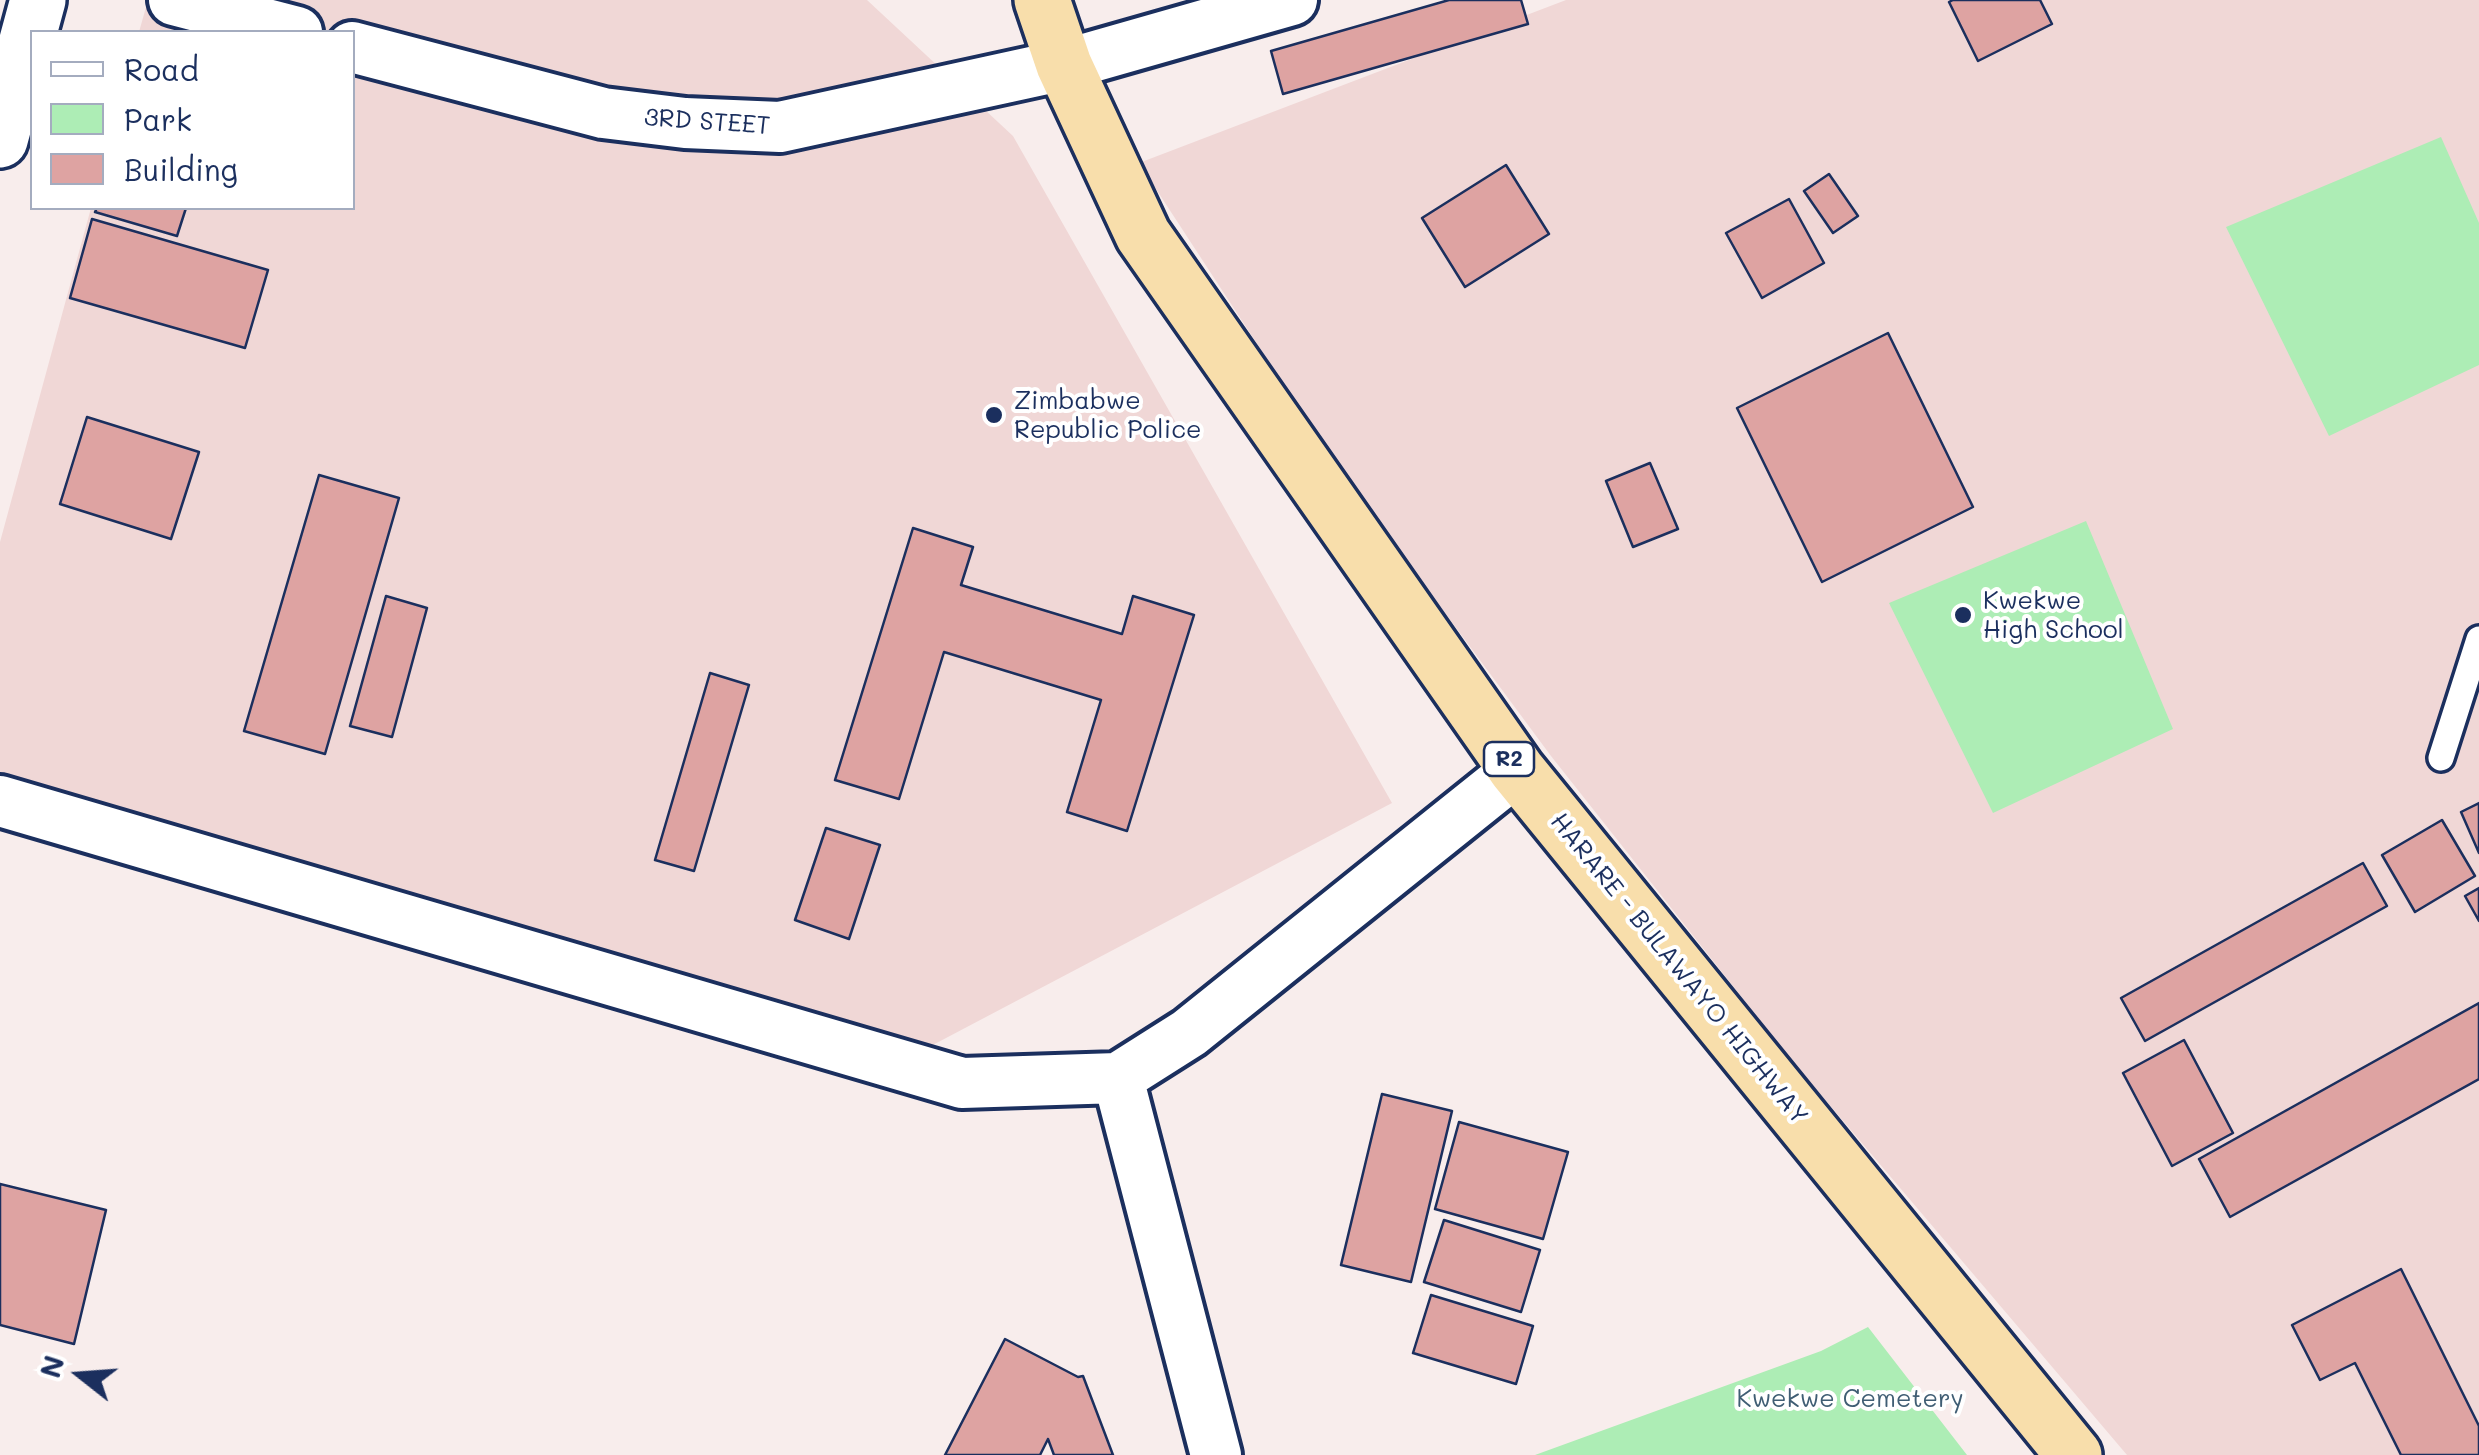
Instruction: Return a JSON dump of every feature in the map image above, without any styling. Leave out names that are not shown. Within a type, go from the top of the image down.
[{"type":"highway","name":"HARARE - BULAWAYO HIGHWAY","points":[[1042,0],[1064,65],[1142,234],[1517,770],[2074,1455]]},
{"type":"main road","points":[[0,140],[38,0]]},
{"type":"street","points":[[174,0],[289,30]]},
{"type":"street","name":"3RD STEET","points":[[355,48],[603,113],[685,123],[780,128],[1064,65],[1292,0]]},
{"type":"street","points":[[0,801],[962,1083],[1118,1078],[1189,1033],[1517,770]]},
{"type":"street","points":[[1118,1078],[1216,1455]]},
{"type":"lane","points":[[2441,758],[2479,639]]},
{"type":"shaded area","points":[[148,0],[867,0],[1013,136],[1392,803],[910,1057],[0,826],[0,542],[90,210],[355,210],[355,30],[140,30]]},
{"type":"shaded area","name":"Kwekwe High School","points":[[1566,0],[2479,0],[2479,1455],[2127,1455],[1793,1062],[1551,756],[1342,474],[1139,163]]},
{"type":"green space","points":[[2441,137],[2479,223],[2479,365],[2329,436],[2226,227]]},
{"type":"green space","points":[[2086,521],[2173,729],[1993,813],[1889,603]]},
{"type":"green space","name":"Kwekwe Cemetery","points":[[1868,1327],[1967,1455],[1535,1455],[1821,1351]]},
{"type":"building","points":[[1449,0],[1521,0],[1528,24],[1283,94],[1271,51]]},
{"type":"building","points":[[2040,0],[2052,24],[1978,61],[1949,2]]},
{"type":"building","points":[[1506,165],[1549,234],[1465,287],[1422,218]]},
{"type":"building","points":[[1829,174],[1858,216],[1833,233],[1804,191]]},
{"type":"building","points":[[1789,199],[1824,263],[1762,298],[1726,233]]},
{"type":"building","points":[[96,210],[185,210],[177,236]]},
{"type":"building","points":[[92,219],[268,270],[245,348],[70,298]]},
{"type":"building","points":[[1888,333],[1973,507],[1822,582],[1737,408]]},
{"type":"building","points":[[87,417],[199,452],[171,539],[60,504]]},
{"type":"building","points":[[1650,463],[1678,529],[1633,547],[1606,481]]},
{"type":"building","points":[[319,475],[399,498],[325,754],[244,731]]},
{"type":"building","points":[[913,528],[973,547],[961,585],[1122,634],[1133,596],[1194,615],[1127,831],[1067,812],[1101,700],[944,652],[899,799],[835,780]]},
{"type":"building","points":[[386,596],[427,608],[392,737],[350,726]]},
{"type":"building","points":[[710,673],[749,685],[694,871],[655,860]]},
{"type":"building","points":[[2479,803],[2479,853],[2461,812]]},
{"type":"building","points":[[2442,820],[2475,876],[2415,912],[2382,855]]},
{"type":"building","points":[[826,828],[880,845],[849,939],[795,920]]},
{"type":"building","points":[[2363,863],[2387,906],[2145,1041],[2121,998]]},
{"type":"building","points":[[2479,888],[2479,921],[2465,896]]},
{"type":"building","points":[[2479,1003],[2479,1079],[2230,1217],[2199,1159]]},
{"type":"building","points":[[2184,1040],[2233,1133],[2172,1166],[2123,1073]]},
{"type":"building","points":[[1382,1094],[1452,1111],[1411,1282],[1341,1265]]},
{"type":"building","points":[[1459,1122],[1568,1152],[1543,1239],[1435,1209]]},
{"type":"building","points":[[0,1184],[106,1210],[74,1344],[0,1325]]},
{"type":"building","points":[[1444,1220],[1540,1250],[1521,1312],[1424,1282]]},
{"type":"building","points":[[2401,1269],[2479,1426],[2479,1455],[2401,1455],[2355,1363],[2320,1380],[2292,1325]]},
{"type":"building","points":[[1431,1295],[1533,1326],[1516,1384],[1413,1353]]},
{"type":"building","points":[[1005,1339],[1078,1377],[1083,1376],[1113,1455],[1054,1455],[1048,1439],[1040,1455],[945,1455]]},
{"type":"place","name":"Zimbabwe Republic Police","points":[[994,415]]},
{"type":"place","name":"Kwekwe High School","points":[[1963,615]]}]
